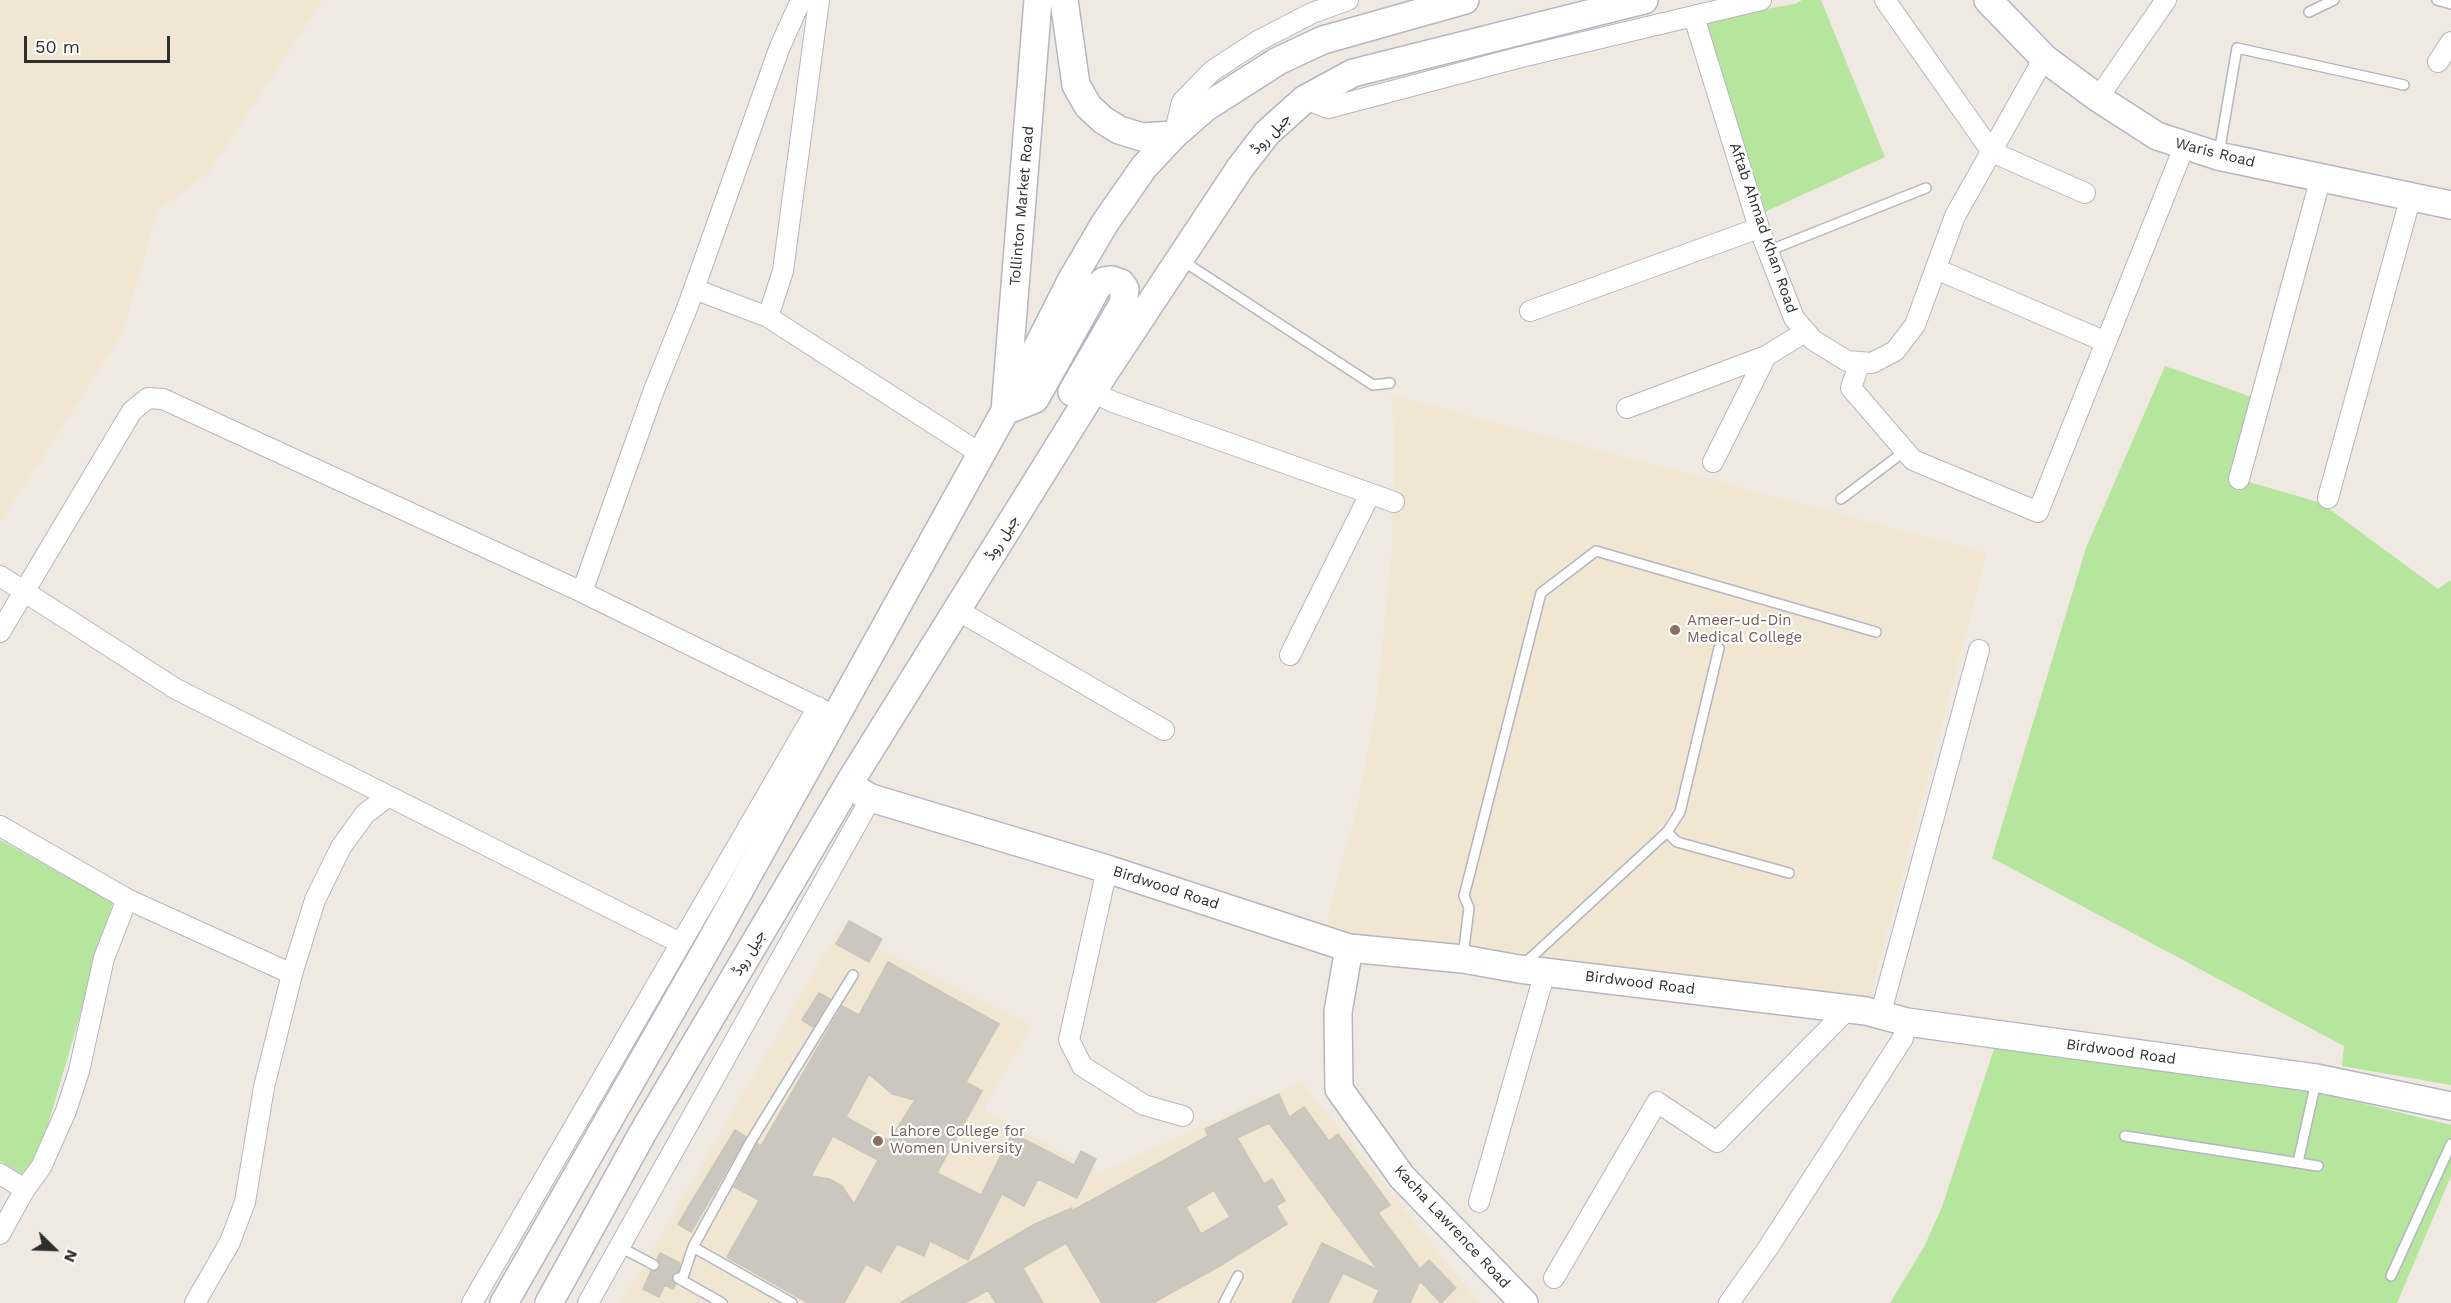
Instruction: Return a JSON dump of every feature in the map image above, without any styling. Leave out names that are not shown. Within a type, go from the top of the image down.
[{"type":"main road","name":"Tollinton Market Road","points":[[1005,411],[1038,0]]},
{"type":"main road","points":[[1064,0],[1076,86],[1088,106],[1103,120],[1119,130],[1142,137],[1174,135]]},
{"type":"main road","points":[[504,1303],[709,945],[827,711],[981,454],[1049,322],[1105,223],[1144,167],[1174,135],[1206,107],[1278,60],[1323,40],[1466,0]]},
{"type":"main road","name":"جیل روڈ","points":[[549,1303],[642,1134],[848,784],[1093,392],[1246,160],[1267,133],[1305,99],[1353,73],[1644,0]]},
{"type":"main road","name":"Waris Road","points":[[1988,0],[2044,58],[2098,98],[2157,136],[2184,147],[2218,156],[2451,205]]},
{"type":"main road","points":[[1005,411],[1035,399],[1098,285],[1104,280],[1112,279],[1121,283],[1125,289],[1123,304],[1039,447],[1035,485]]},
{"type":"main road","name":"Birdwood Road","points":[[848,784],[871,798],[1107,869],[1349,948],[1462,959],[1532,970],[1848,1009],[1907,1022],[2316,1078],[2451,1106]]},
{"type":"main road","name":"Kacha Lawrence Road","points":[[1349,948],[1338,1012],[1339,1089],[1402,1177],[1524,1303]]},
{"type":"street","points":[[582,592],[780,49],[801,0]]},
{"type":"street","points":[[768,316],[783,271],[819,0]]},
{"type":"street","points":[[1174,135],[1182,102],[1212,71],[1258,41],[1312,13],[1348,0]]},
{"type":"street","points":[[1305,99],[1328,108],[1521,57],[1761,0]]},
{"type":"street","points":[[1885,0],[1992,153],[2085,194]]},
{"type":"street","points":[[2098,98],[2166,0]]},
{"type":"street","name":"Aftab Ahmad Khan Road","points":[[1694,17],[1759,228],[1794,318],[1813,340],[1847,361],[1860,362]]},
{"type":"street","points":[[2438,62],[2451,42]]},
{"type":"street","points":[[2044,58],[1955,216],[1915,325],[1895,351],[1872,363],[1860,362],[1851,388],[1913,460],[2038,512],[2184,147]]},
{"type":"street","points":[[2239,479],[2320,177]]},
{"type":"street","points":[[2328,498],[2411,196]]},
{"type":"street","points":[[1530,311],[1759,228]]},
{"type":"street","points":[[1936,269],[2106,342]]},
{"type":"street","points":[[694,289],[768,316],[981,454]]},
{"type":"street","points":[[1627,408],[1766,357],[1805,332]]},
{"type":"street","points":[[1713,462],[1766,357]]},
{"type":"street","points":[[1093,392],[1113,402],[1394,502]]},
{"type":"street","points":[[0,632],[26,593],[132,411],[148,398],[163,399],[582,592],[827,711],[680,943],[472,1303]]},
{"type":"street","points":[[1290,655],[1370,494]]},
{"type":"street","points":[[0,576],[176,689],[680,943]]},
{"type":"street","points":[[957,610],[1164,730]]},
{"type":"street","points":[[1880,1016],[1979,650]]},
{"type":"street","points":[[195,1303],[230,1242],[245,1202],[264,1087],[292,974],[315,900],[341,847],[365,814],[388,796]]},
{"type":"street","points":[[588,1303],[871,798]]},
{"type":"street","points":[[0,826],[127,899],[292,974]]},
{"type":"street","points":[[1107,869],[1069,1040],[1082,1066],[1144,1105],[1184,1116]]},
{"type":"street","points":[[0,1234],[53,1143],[66,1111],[79,1071],[104,958],[127,899]]},
{"type":"street","points":[[1479,1202],[1532,970]]},
{"type":"street","points":[[1554,1278],[1656,1102],[1717,1142],[1848,1009]]},
{"type":"street","points":[[1729,1303],[1768,1248],[1903,1038],[1907,1022]]},
{"type":"street","points":[[0,1174],[25,1189]]},
{"type":"lane","points":[[2309,12],[2334,0]]},
{"type":"lane","points":[[2437,0],[2451,4]]},
{"type":"lane","points":[[2218,156],[2237,48],[2404,85]]},
{"type":"lane","points":[[1768,251],[1926,188]]},
{"type":"lane","points":[[1180,259],[1373,385],[1390,383]]},
{"type":"lane","points":[[1841,499],[1905,451]]},
{"type":"lane","points":[[1462,959],[1469,908],[1464,896],[1541,593],[1596,551],[1876,632]]},
{"type":"lane","points":[[1532,970],[1667,832],[1680,812],[1719,648]]},
{"type":"lane","points":[[1667,832],[1677,842],[1789,873]]},
{"type":"lane","points":[[722,1303],[680,1279],[693,1247],[751,1141],[853,975]]},
{"type":"lane","points":[[2298,1162],[2316,1078]]},
{"type":"lane","points":[[2125,1136],[2318,1166]]},
{"type":"lane","points":[[2391,1276],[2451,1144]]},
{"type":"lane","points":[[620,1247],[654,1265]]},
{"type":"lane","points":[[693,1247],[792,1303]]},
{"type":"lane","points":[[1224,1303],[1238,1276]]},
{"type":"shaded area","points":[[0,0],[323,0],[208,174],[158,210],[122,334],[0,523]]},
{"type":"shaded area","name":"Ameer-ud-Din Medical College","points":[[1391,395],[1987,553],[1866,1011],[1322,939],[1358,803],[1376,708],[1392,549],[1395,443]]},
{"type":"shaded area","name":"Lahore College for Women University","points":[[839,929],[1031,1025],[984,1110],[1099,1173],[1301,1081],[1480,1303],[621,1303]]},
{"type":"green space","points":[[1802,0],[1821,0],[1885,157],[1756,216],[1697,21],[1795,4]]},
{"type":"green space","points":[[2165,366],[2260,400],[2239,479],[2321,503],[2438,589],[2451,580],[2451,1085],[2342,1066],[2344,1046],[1992,858],[2086,548]]},
{"type":"green space","points":[[0,840],[113,902],[40,1152],[22,1174],[0,1161]]},
{"type":"green space","points":[[1996,1043],[2328,1095],[2451,1125],[2451,1176],[2397,1303],[1890,1303],[1924,1247],[1942,1207]]},
{"type":"building","points":[[849,921],[882,939],[869,962],[836,944]]},
{"type":"building","points":[[888,962],[999,1024],[966,1082],[982,1091],[937,1173],[981,1195],[1012,1133],[1074,1165],[1081,1151],[1096,1159],[1077,1198],[1038,1179],[1024,1206],[1002,1194],[968,1260],[930,1241],[924,1256],[897,1244],[881,1272],[866,1264],[844,1303],[808,1303],[727,1257],[759,1200],[734,1187],[757,1143],[761,1146],[842,1006],[859,1015]],"holes":[[[869,1074],[892,1094],[915,1100],[889,1141],[846,1117]],[[833,1136],[878,1160],[854,1204],[842,1186],[829,1179],[811,1176]]]},
{"type":"building","points":[[819,993],[830,999],[813,1027],[802,1020]]},
{"type":"building","points":[[1279,1094],[1289,1117],[1304,1107],[1329,1141],[1338,1134],[1390,1205],[1378,1213],[1420,1269],[1429,1260],[1456,1288],[1441,1303],[1420,1281],[1410,1303],[1373,1303],[1379,1290],[1343,1273],[1328,1303],[1292,1303],[1322,1243],[1378,1270],[1269,1123],[1237,1138],[1264,1184],[1272,1179],[1285,1201],[1276,1206],[1287,1224],[1218,1267],[1153,1303],[1102,1303],[1066,1243],[1023,1268],[1043,1303],[996,1303],[988,1290],[965,1303],[900,1303],[1035,1224],[1072,1208],[1070,1212],[1208,1136],[1205,1129]],"holes":[[[1214,1190],[1230,1217],[1201,1234],[1186,1207]]]},
{"type":"building","points":[[735,1130],[746,1137],[691,1232],[678,1224]]},
{"type":"building","points":[[660,1253],[680,1263],[678,1271],[672,1275],[676,1284],[673,1289],[665,1285],[659,1297],[643,1289],[651,1271],[660,1268],[657,1259]]},
{"type":"place","name":"Ameer-ud-Din Medical College","points":[[1675,630]]},
{"type":"place","name":"Lahore College for Women University","points":[[878,1141]]}]
